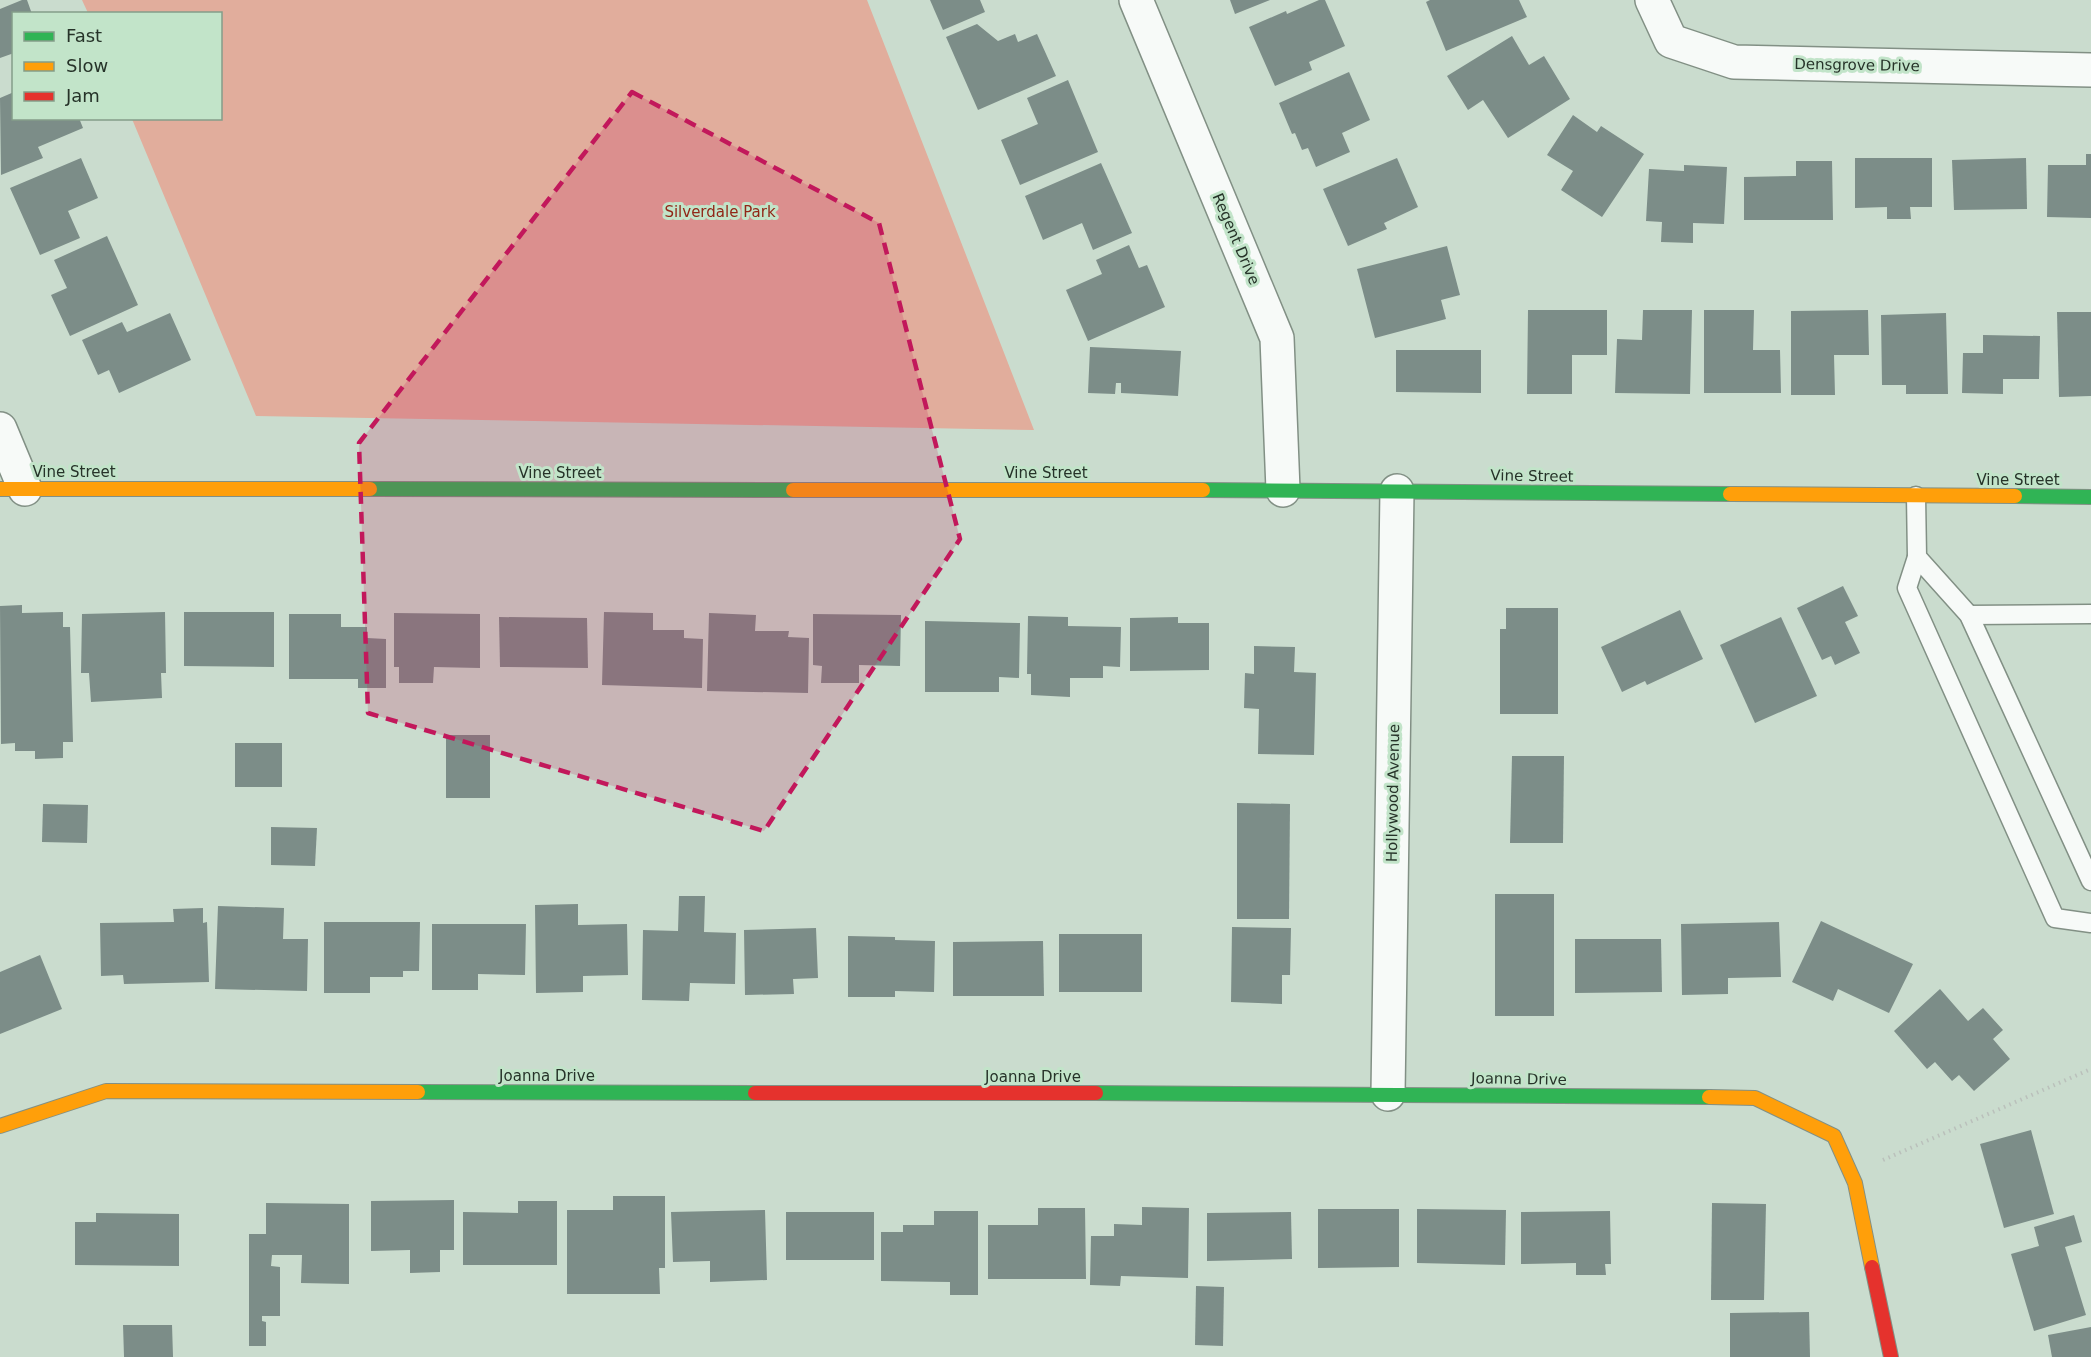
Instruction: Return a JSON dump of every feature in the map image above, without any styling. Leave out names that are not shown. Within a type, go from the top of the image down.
[{"type":"street","name":"Regent Drive","points":[[1136,0],[1277,338],[1284,490]]},
{"type":"street","name":"Densgrove Drive","points":[[1652,0],[1671,41],[1734,62],[2091,70]]},
{"type":"street","points":[[0,429],[12,489]]},
{"type":"street","name":"Vine Street","points":[[12,489],[1284,490],[2091,497]]},
{"type":"street","name":"Hollywood Avenue","points":[[1388,1094],[1397,491]]},
{"type":"street","name":"Joanna Drive","points":[[0,1126],[106,1092],[1388,1094],[1755,1098],[1834,1136],[1855,1183],[1891,1357]]},
{"type":"lane","points":[[1916,496],[1917,557],[1907,588],[2055,918],[2091,923]]},
{"type":"lane","points":[[1917,557],[1970,615],[2091,881]]},
{"type":"lane","points":[[1970,615],[2091,614]]},
{"type":"path","points":[[1855,1183],[1881,1161],[2091,1069]]},
{"type":"highlighted area","points":[[632,92],[879,223],[960,539],[764,831],[368,713],[359,443]]},
{"type":"green space","name":"Silverdale Park","points":[[82,0],[867,0],[1034,430],[256,416],[132,120],[222,120],[222,12],[88,12]]},
{"type":"building","points":[[27,0],[31,12],[12,12],[12,54],[0,58],[0,9]]},
{"type":"building","points":[[930,0],[980,0],[985,12],[943,30]]},
{"type":"building","points":[[1230,0],[1270,0],[1235,14]]},
{"type":"building","points":[[1319,0],[1325,0],[1345,46],[1309,62],[1312,70],[1275,86],[1249,27]]},
{"type":"building","points":[[1430,0],[1519,0],[1527,17],[1446,51],[1426,2]]},
{"type":"building","points":[[977,24],[998,41],[1015,34],[1018,42],[1037,34],[1056,76],[978,110],[946,37]]},
{"type":"building","points":[[1512,36],[1529,65],[1544,56],[1570,99],[1508,138],[1483,100],[1468,110],[1447,76]]},
{"type":"building","points":[[1349,72],[1370,120],[1342,133],[1350,152],[1316,167],[1308,148],[1302,150],[1295,133],[1292,134],[1279,103]]},
{"type":"building","points":[[1068,80],[1098,152],[1020,185],[1001,140],[1038,124],[1027,98]]},
{"type":"building","points":[[12,93],[12,120],[80,120],[83,128],[38,147],[43,158],[1,175],[0,98]]},
{"type":"building","points":[[1573,115],[1597,132],[1601,126],[1644,154],[1602,217],[1561,190],[1573,171],[1547,155]]},
{"type":"building","points":[[2086,154],[2091,154],[2091,218],[2047,217],[2048,165],[2086,165]]},
{"type":"building","points":[[81,158],[98,198],[68,211],[80,238],[40,255],[10,188]]},
{"type":"building","points":[[1397,158],[1418,207],[1384,223],[1387,229],[1348,246],[1323,189]]},
{"type":"building","points":[[1855,158],[1932,158],[1932,207],[1910,207],[1911,219],[1887,219],[1887,207],[1855,208]]},
{"type":"building","points":[[2026,158],[2027,209],[1954,210],[1952,160]]},
{"type":"building","points":[[1796,161],[1832,161],[1833,220],[1744,220],[1744,177],[1796,176]]},
{"type":"building","points":[[1101,163],[1132,233],[1093,250],[1082,223],[1043,240],[1025,196]]},
{"type":"building","points":[[1684,165],[1727,167],[1724,224],[1693,223],[1693,243],[1661,242],[1662,222],[1646,221],[1649,169],[1684,171]]},
{"type":"building","points":[[107,236],[138,305],[70,336],[51,295],[67,288],[54,260]]},
{"type":"building","points":[[1129,245],[1139,268],[1147,265],[1165,307],[1088,341],[1066,290],[1102,274],[1096,260]]},
{"type":"building","points":[[1447,246],[1460,295],[1441,300],[1446,319],[1375,338],[1357,269]]},
{"type":"building","points":[[1528,310],[1607,310],[1607,355],[1572,355],[1572,394],[1527,394]]},
{"type":"building","points":[[1643,310],[1692,310],[1690,394],[1615,393],[1617,339],[1642,340]]},
{"type":"building","points":[[1704,310],[1754,310],[1753,350],[1780,350],[1781,393],[1704,393]]},
{"type":"building","points":[[1868,310],[1869,355],[1834,355],[1835,395],[1791,395],[1791,311]]},
{"type":"building","points":[[2057,312],[2091,312],[2091,396],[2059,397]]},
{"type":"building","points":[[170,313],[191,360],[119,393],[109,370],[98,375],[82,340],[122,322],[127,332]]},
{"type":"building","points":[[1946,313],[1948,394],[1906,394],[1906,385],[1882,385],[1881,315]]},
{"type":"building","points":[[1983,335],[2040,336],[2039,379],[2003,379],[2003,394],[1962,393],[1963,353],[1983,353]]},
{"type":"building","points":[[1090,347],[1181,351],[1178,396],[1121,393],[1121,383],[1116,383],[1115,394],[1088,393]]},
{"type":"building","points":[[1396,350],[1481,350],[1481,393],[1396,392]]},
{"type":"building","points":[[1843,586],[1858,616],[1845,622],[1860,653],[1835,665],[1831,656],[1822,660],[1797,608]]},
{"type":"building","points":[[22,605],[22,613],[63,612],[63,627],[70,627],[73,742],[63,742],[63,758],[35,759],[35,751],[15,751],[15,743],[1,744],[0,606]]},
{"type":"building","points":[[1506,608],[1558,608],[1558,714],[1500,714],[1500,629],[1506,629]]},
{"type":"building","points":[[1680,610],[1703,659],[1647,685],[1645,681],[1622,692],[1601,647]]},
{"type":"building","points":[[165,612],[166,673],[161,673],[162,698],[91,702],[89,673],[81,673],[82,614]]},
{"type":"building","points":[[184,612],[274,612],[274,667],[184,666]]},
{"type":"building","points":[[604,612],[653,613],[653,630],[684,630],[684,638],[703,639],[702,688],[602,685]]},
{"type":"building","points":[[394,613],[480,614],[480,668],[434,667],[433,683],[399,683],[399,667],[394,667]]},
{"type":"building","points":[[709,613],[756,615],[755,631],[789,631],[788,637],[809,638],[808,693],[707,691]]},
{"type":"building","points":[[289,614],[341,614],[341,627],[367,627],[367,638],[386,639],[386,688],[358,688],[358,679],[289,679]]},
{"type":"building","points":[[813,614],[901,615],[900,666],[859,665],[859,683],[821,683],[822,666],[813,665]]},
{"type":"building","points":[[1028,616],[1068,617],[1068,626],[1121,627],[1120,667],[1103,666],[1103,678],[1070,678],[1070,697],[1031,695],[1031,674],[1027,674]]},
{"type":"building","points":[[499,617],[587,618],[588,668],[500,667]]},
{"type":"building","points":[[1178,617],[1178,623],[1209,623],[1209,670],[1130,671],[1130,618]]},
{"type":"building","points":[[1781,617],[1817,696],[1755,723],[1720,645]]},
{"type":"building","points":[[925,621],[1020,623],[1019,678],[999,677],[999,692],[925,692]]},
{"type":"building","points":[[1254,646],[1295,647],[1294,672],[1316,673],[1314,755],[1258,754],[1259,709],[1244,708],[1245,673],[1254,674]]},
{"type":"building","points":[[446,735],[490,735],[490,798],[446,798]]},
{"type":"building","points":[[235,743],[282,743],[282,787],[235,787]]},
{"type":"building","points":[[1512,756],[1564,756],[1563,843],[1510,843]]},
{"type":"building","points":[[1237,803],[1290,804],[1289,919],[1237,919]]},
{"type":"building","points":[[43,804],[88,805],[87,843],[42,842]]},
{"type":"building","points":[[271,827],[317,828],[315,866],[271,865]]},
{"type":"building","points":[[1495,894],[1554,894],[1554,1016],[1495,1016]]},
{"type":"building","points":[[679,896],[705,896],[704,932],[736,933],[735,984],[690,983],[689,1001],[642,1000],[643,930],[678,931]]},
{"type":"building","points":[[578,904],[578,925],[627,924],[628,975],[583,976],[583,992],[536,993],[535,905]]},
{"type":"building","points":[[218,906],[284,908],[283,939],[308,939],[307,991],[215,989]]},
{"type":"building","points":[[203,908],[203,923],[207,922],[209,982],[124,984],[123,975],[101,976],[100,923],[174,922],[173,909]]},
{"type":"building","points":[[1821,921],[1913,964],[1889,1013],[1838,989],[1833,1001],[1792,982]]},
{"type":"building","points":[[324,922],[420,922],[419,971],[403,971],[403,977],[370,977],[370,993],[324,993]]},
{"type":"building","points":[[1779,922],[1781,977],[1728,978],[1728,994],[1682,995],[1681,924]]},
{"type":"building","points":[[432,924],[526,924],[525,975],[478,974],[478,990],[432,990]]},
{"type":"building","points":[[1232,927],[1291,928],[1290,975],[1282,975],[1282,1004],[1231,1002]]},
{"type":"building","points":[[816,928],[818,978],[793,979],[794,994],[745,995],[744,930]]},
{"type":"building","points":[[1059,934],[1142,934],[1142,992],[1059,992]]},
{"type":"building","points":[[848,936],[935,941],[934,992],[895,991],[895,997],[848,997]]},
{"type":"building","points":[[1575,939],[1661,939],[1662,992],[1575,993]]},
{"type":"building","points":[[1043,941],[1044,996],[953,996],[953,942]]},
{"type":"building","points":[[40,955],[62,1009],[0,1034],[0,972]]},
{"type":"building","points":[[1940,989],[1968,1021],[1983,1008],[2003,1030],[1993,1039],[2010,1059],[1974,1091],[1959,1075],[1952,1081],[1935,1062],[1927,1069],[1894,1031]]},
{"type":"building","points":[[2031,1130],[2054,1214],[2004,1228],[1980,1144]]},
{"type":"building","points":[[613,1196],[665,1196],[665,1268],[659,1268],[660,1294],[567,1294],[567,1210],[613,1210]]},
{"type":"building","points":[[454,1200],[454,1250],[440,1250],[440,1272],[410,1273],[410,1250],[371,1251],[371,1201]]},
{"type":"building","points":[[518,1201],[557,1201],[557,1265],[463,1265],[463,1212],[518,1213]]},
{"type":"building","points":[[266,1203],[349,1204],[349,1284],[301,1283],[302,1255],[272,1255],[271,1266],[280,1267],[280,1316],[262,1316],[262,1321],[266,1322],[266,1346],[249,1346],[249,1234],[266,1234]]},
{"type":"building","points":[[1712,1203],[1766,1204],[1764,1300],[1711,1300]]},
{"type":"building","points":[[1142,1207],[1189,1208],[1188,1278],[1121,1276],[1120,1286],[1090,1285],[1091,1236],[1114,1236],[1114,1224],[1142,1225]]},
{"type":"building","points":[[1038,1208],[1085,1208],[1086,1279],[988,1279],[988,1225],[1038,1225]]},
{"type":"building","points":[[1318,1209],[1399,1209],[1399,1267],[1318,1268]]},
{"type":"building","points":[[1417,1209],[1506,1210],[1505,1265],[1417,1263]]},
{"type":"building","points":[[765,1210],[767,1280],[710,1282],[710,1261],[673,1262],[671,1212]]},
{"type":"building","points":[[934,1211],[978,1211],[978,1295],[950,1295],[950,1282],[881,1281],[881,1232],[903,1232],[903,1225],[934,1225]]},
{"type":"building","points":[[1610,1211],[1611,1264],[1605,1264],[1606,1275],[1576,1275],[1576,1263],[1521,1264],[1521,1212]]},
{"type":"building","points":[[786,1212],[874,1212],[874,1260],[786,1260]]},
{"type":"building","points":[[1291,1212],[1292,1259],[1207,1261],[1207,1213]]},
{"type":"building","points":[[96,1213],[179,1214],[179,1266],[75,1265],[75,1222],[96,1222]]},
{"type":"building","points":[[2074,1215],[2082,1242],[2065,1247],[2086,1315],[2034,1331],[2011,1254],[2039,1246],[2034,1227]]},
{"type":"building","points":[[1196,1286],[1224,1287],[1223,1346],[1195,1345]]},
{"type":"building","points":[[1809,1312],[1810,1357],[1730,1357],[1730,1313]]},
{"type":"building","points":[[123,1325],[172,1325],[173,1357],[124,1357]]},
{"type":"building","points":[[2091,1327],[2091,1357],[2052,1357],[2048,1335]]},
{"type":"traffic: fast","points":[[370,489],[793,490]]},
{"type":"traffic: fast","points":[[1203,490],[1730,494]]},
{"type":"traffic: fast","points":[[2015,496],[2091,497]]},
{"type":"traffic: fast","points":[[418,1092],[755,1093]]},
{"type":"traffic: fast","points":[[1096,1093],[1709,1097]]},
{"type":"traffic: slow","points":[[0,489],[370,489]]},
{"type":"traffic: slow","points":[[793,490],[1203,490]]},
{"type":"traffic: slow","points":[[1730,494],[2015,496]]},
{"type":"traffic: slow","points":[[0,1126],[106,1091],[418,1092]]},
{"type":"traffic: slow","points":[[1709,1097],[1755,1098],[1834,1136],[1855,1183],[1872,1267]]},
{"type":"traffic: jam","points":[[755,1093],[1096,1093]]},
{"type":"traffic: jam","points":[[1872,1267],[1891,1357]]}]
